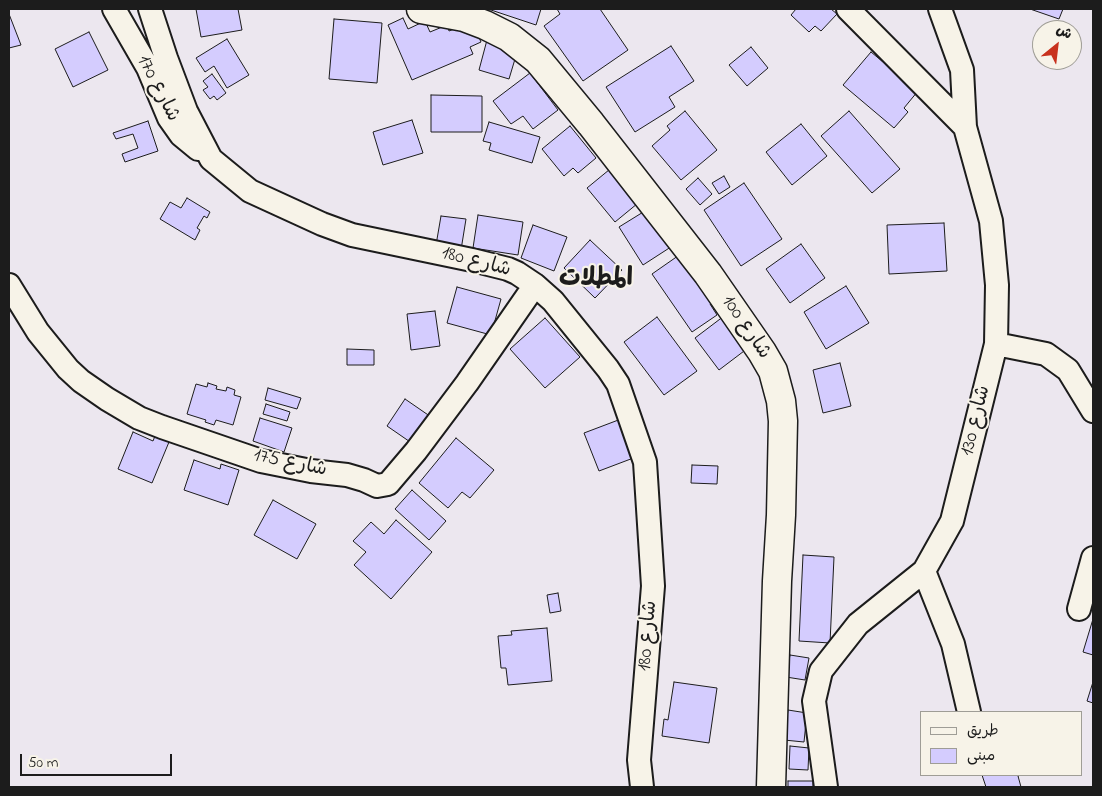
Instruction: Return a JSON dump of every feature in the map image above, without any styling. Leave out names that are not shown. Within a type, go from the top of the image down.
[{"type":"main road","name":"شارع 100","points":[[421,9],[464,17],[485,25],[509,37],[538,60],[591,124],[708,274],[762,352],[772,371],[781,401],[783,421],[771,787]]},
{"type":"street","name":"شارع 170","points":[[114,9],[148,68],[169,118],[181,135],[210,159]]},
{"type":"street","name":"شارع 180","points":[[150,9],[186,111],[210,159],[250,191],[322,224],[352,235],[508,269],[535,284],[553,301],[618,384],[645,462],[653,586],[639,760],[642,787]]},
{"type":"street","points":[[848,9],[965,127]]},
{"type":"street","name":"شارع 130","points":[[826,787],[814,701],[821,671],[858,624],[924,571],[952,521],[996,344],[997,285],[991,221],[965,127],[962,70],[940,9]]},
{"type":"street","name":"شارع 175","points":[[9,285],[38,332],[68,369],[81,381],[107,399],[139,418],[261,461],[311,471],[347,475],[377,486],[388,484],[416,451],[535,284]]},
{"type":"street","points":[[996,344],[1046,354],[1068,370],[1093,411]]},
{"type":"street","points":[[1079,609],[1093,558]]},
{"type":"street","points":[[924,571],[953,644],[969,711]]},
{"type":"building","points":[[196,9],[238,9],[242,30],[201,37]]},
{"type":"building","points":[[488,9],[541,9],[536,25]]},
{"type":"building","points":[[557,9],[600,9],[628,50],[583,81],[544,26],[560,14]]},
{"type":"building","points":[[796,9],[831,9],[837,14],[821,31],[815,26],[809,32],[791,15]]},
{"type":"building","points":[[1030,9],[1063,9],[1059,19]]},
{"type":"building","points":[[9,14],[21,45],[9,48]]},
{"type":"building","points":[[403,18],[408,29],[425,21],[430,32],[447,25],[449,31],[472,22],[481,42],[470,47],[473,54],[412,80],[388,25]]},
{"type":"building","points":[[334,19],[382,23],[377,83],[329,79]]},
{"type":"building","points":[[89,32],[108,70],[73,87],[55,49]]},
{"type":"building","points":[[227,39],[249,75],[227,88],[214,66],[205,72],[196,58]]},
{"type":"building","points":[[487,40],[518,49],[509,79],[479,70]]},
{"type":"building","points":[[671,46],[694,81],[669,97],[675,107],[635,132],[606,87]]},
{"type":"building","points":[[751,47],[768,68],[747,86],[729,65]]},
{"type":"building","points":[[871,52],[918,91],[904,108],[908,112],[894,128],[843,85]]},
{"type":"building","points":[[530,73],[558,110],[533,129],[523,116],[511,124],[493,101]]},
{"type":"building","points":[[212,74],[226,93],[217,100],[214,96],[210,99],[203,90],[208,87],[203,81]]},
{"type":"building","points":[[431,95],[482,96],[482,132],[431,132]]},
{"type":"building","points":[[685,111],[717,150],[681,180],[652,146],[670,130],[667,126]]},
{"type":"building","points":[[849,111],[900,169],[872,193],[821,136]]},
{"type":"building","points":[[412,120],[423,153],[383,165],[373,132]]},
{"type":"building","points":[[148,121],[158,151],[125,162],[122,154],[138,148],[133,134],[116,139],[113,133]]},
{"type":"building","points":[[489,122],[540,137],[532,163],[489,150],[491,143],[483,141]]},
{"type":"building","points":[[801,124],[827,156],[792,185],[766,152]]},
{"type":"building","points":[[570,126],[596,158],[578,173],[573,168],[564,176],[542,149]]},
{"type":"building","points":[[615,165],[643,199],[615,222],[587,188]]},
{"type":"building","points":[[724,176],[730,187],[719,194],[712,183]]},
{"type":"building","points":[[698,178],[712,194],[700,205],[686,189]]},
{"type":"building","points":[[744,183],[782,239],[741,266],[704,210]]},
{"type":"building","points":[[187,198],[210,212],[207,218],[204,216],[197,228],[200,230],[195,240],[160,219],[170,202],[181,208]]},
{"type":"building","points":[[653,206],[677,243],[643,265],[619,227]]},
{"type":"building","points":[[478,215],[523,222],[518,255],[473,248]]},
{"type":"building","points":[[441,216],[466,219],[461,250],[436,245]]},
{"type":"building","points":[[944,223],[947,271],[889,274],[887,225]]},
{"type":"building","points":[[533,225],[567,237],[554,271],[521,258]]},
{"type":"building","points":[[590,240],[622,270],[595,298],[564,268]]},
{"type":"building","points":[[801,244],[825,278],[790,303],[766,269]]},
{"type":"building","points":[[685,251],[717,299],[710,304],[717,315],[692,332],[652,274]]},
{"type":"building","points":[[846,286],[869,323],[826,349],[804,312]]},
{"type":"building","points":[[457,287],[501,299],[491,335],[447,323]]},
{"type":"building","points":[[435,311],[440,346],[411,350],[407,314]]},
{"type":"building","points":[[728,313],[752,345],[719,370],[695,338]]},
{"type":"building","points":[[657,317],[697,371],[664,395],[624,342]]},
{"type":"building","points":[[545,318],[580,357],[545,388],[510,349]]},
{"type":"building","points":[[347,349],[374,350],[374,365],[347,365]]},
{"type":"building","points":[[840,363],[851,406],[823,413],[813,370]]},
{"type":"building","points":[[208,383],[217,386],[216,389],[226,391],[227,387],[235,390],[234,395],[241,397],[233,425],[216,420],[214,425],[205,422],[206,420],[187,414],[196,384],[207,387]]},
{"type":"building","points":[[268,388],[301,398],[297,409],[265,400]]},
{"type":"building","points":[[405,399],[434,419],[416,446],[387,426]]},
{"type":"building","points":[[266,404],[290,412],[287,421],[263,414]]},
{"type":"building","points":[[260,418],[292,428],[284,452],[253,441]]},
{"type":"building","points":[[621,419],[636,457],[599,471],[584,433]]},
{"type":"building","points":[[133,432],[153,441],[155,436],[169,442],[152,483],[118,469]]},
{"type":"building","points":[[456,438],[494,470],[470,498],[462,492],[448,508],[419,483]]},
{"type":"building","points":[[194,460],[220,469],[221,464],[239,470],[228,505],[184,490]]},
{"type":"building","points":[[692,465],[718,466],[717,484],[691,483]]},
{"type":"building","points":[[412,490],[446,521],[429,540],[395,509]]},
{"type":"building","points":[[273,500],[316,524],[297,559],[254,535]]},
{"type":"building","points":[[396,520],[432,552],[391,599],[354,565],[366,552],[353,541],[371,522],[384,534]]},
{"type":"building","points":[[803,555],[834,557],[830,643],[799,641]]},
{"type":"building","points":[[558,593],[561,611],[550,613],[547,595]]},
{"type":"building","points":[[1093,619],[1093,655],[1083,652]]},
{"type":"building","points":[[547,628],[552,681],[508,685],[506,668],[501,668],[498,636],[512,635],[511,631]]},
{"type":"building","points":[[790,655],[809,658],[805,680],[786,677]]},
{"type":"building","points":[[674,682],[717,688],[709,743],[662,736],[664,719],[668,720]]},
{"type":"building","points":[[1093,682],[1093,703],[1087,701]]},
{"type":"building","points":[[788,710],[807,713],[804,742],[784,740]]},
{"type":"building","points":[[790,746],[809,748],[808,770],[789,769]]},
{"type":"building","points":[[982,776],[1018,776],[1021,787],[986,787]]},
{"type":"building","points":[[788,781],[813,781],[813,787],[788,787]]},
{"type":"district","name":"المطلات","points":[[596,281]]}]
